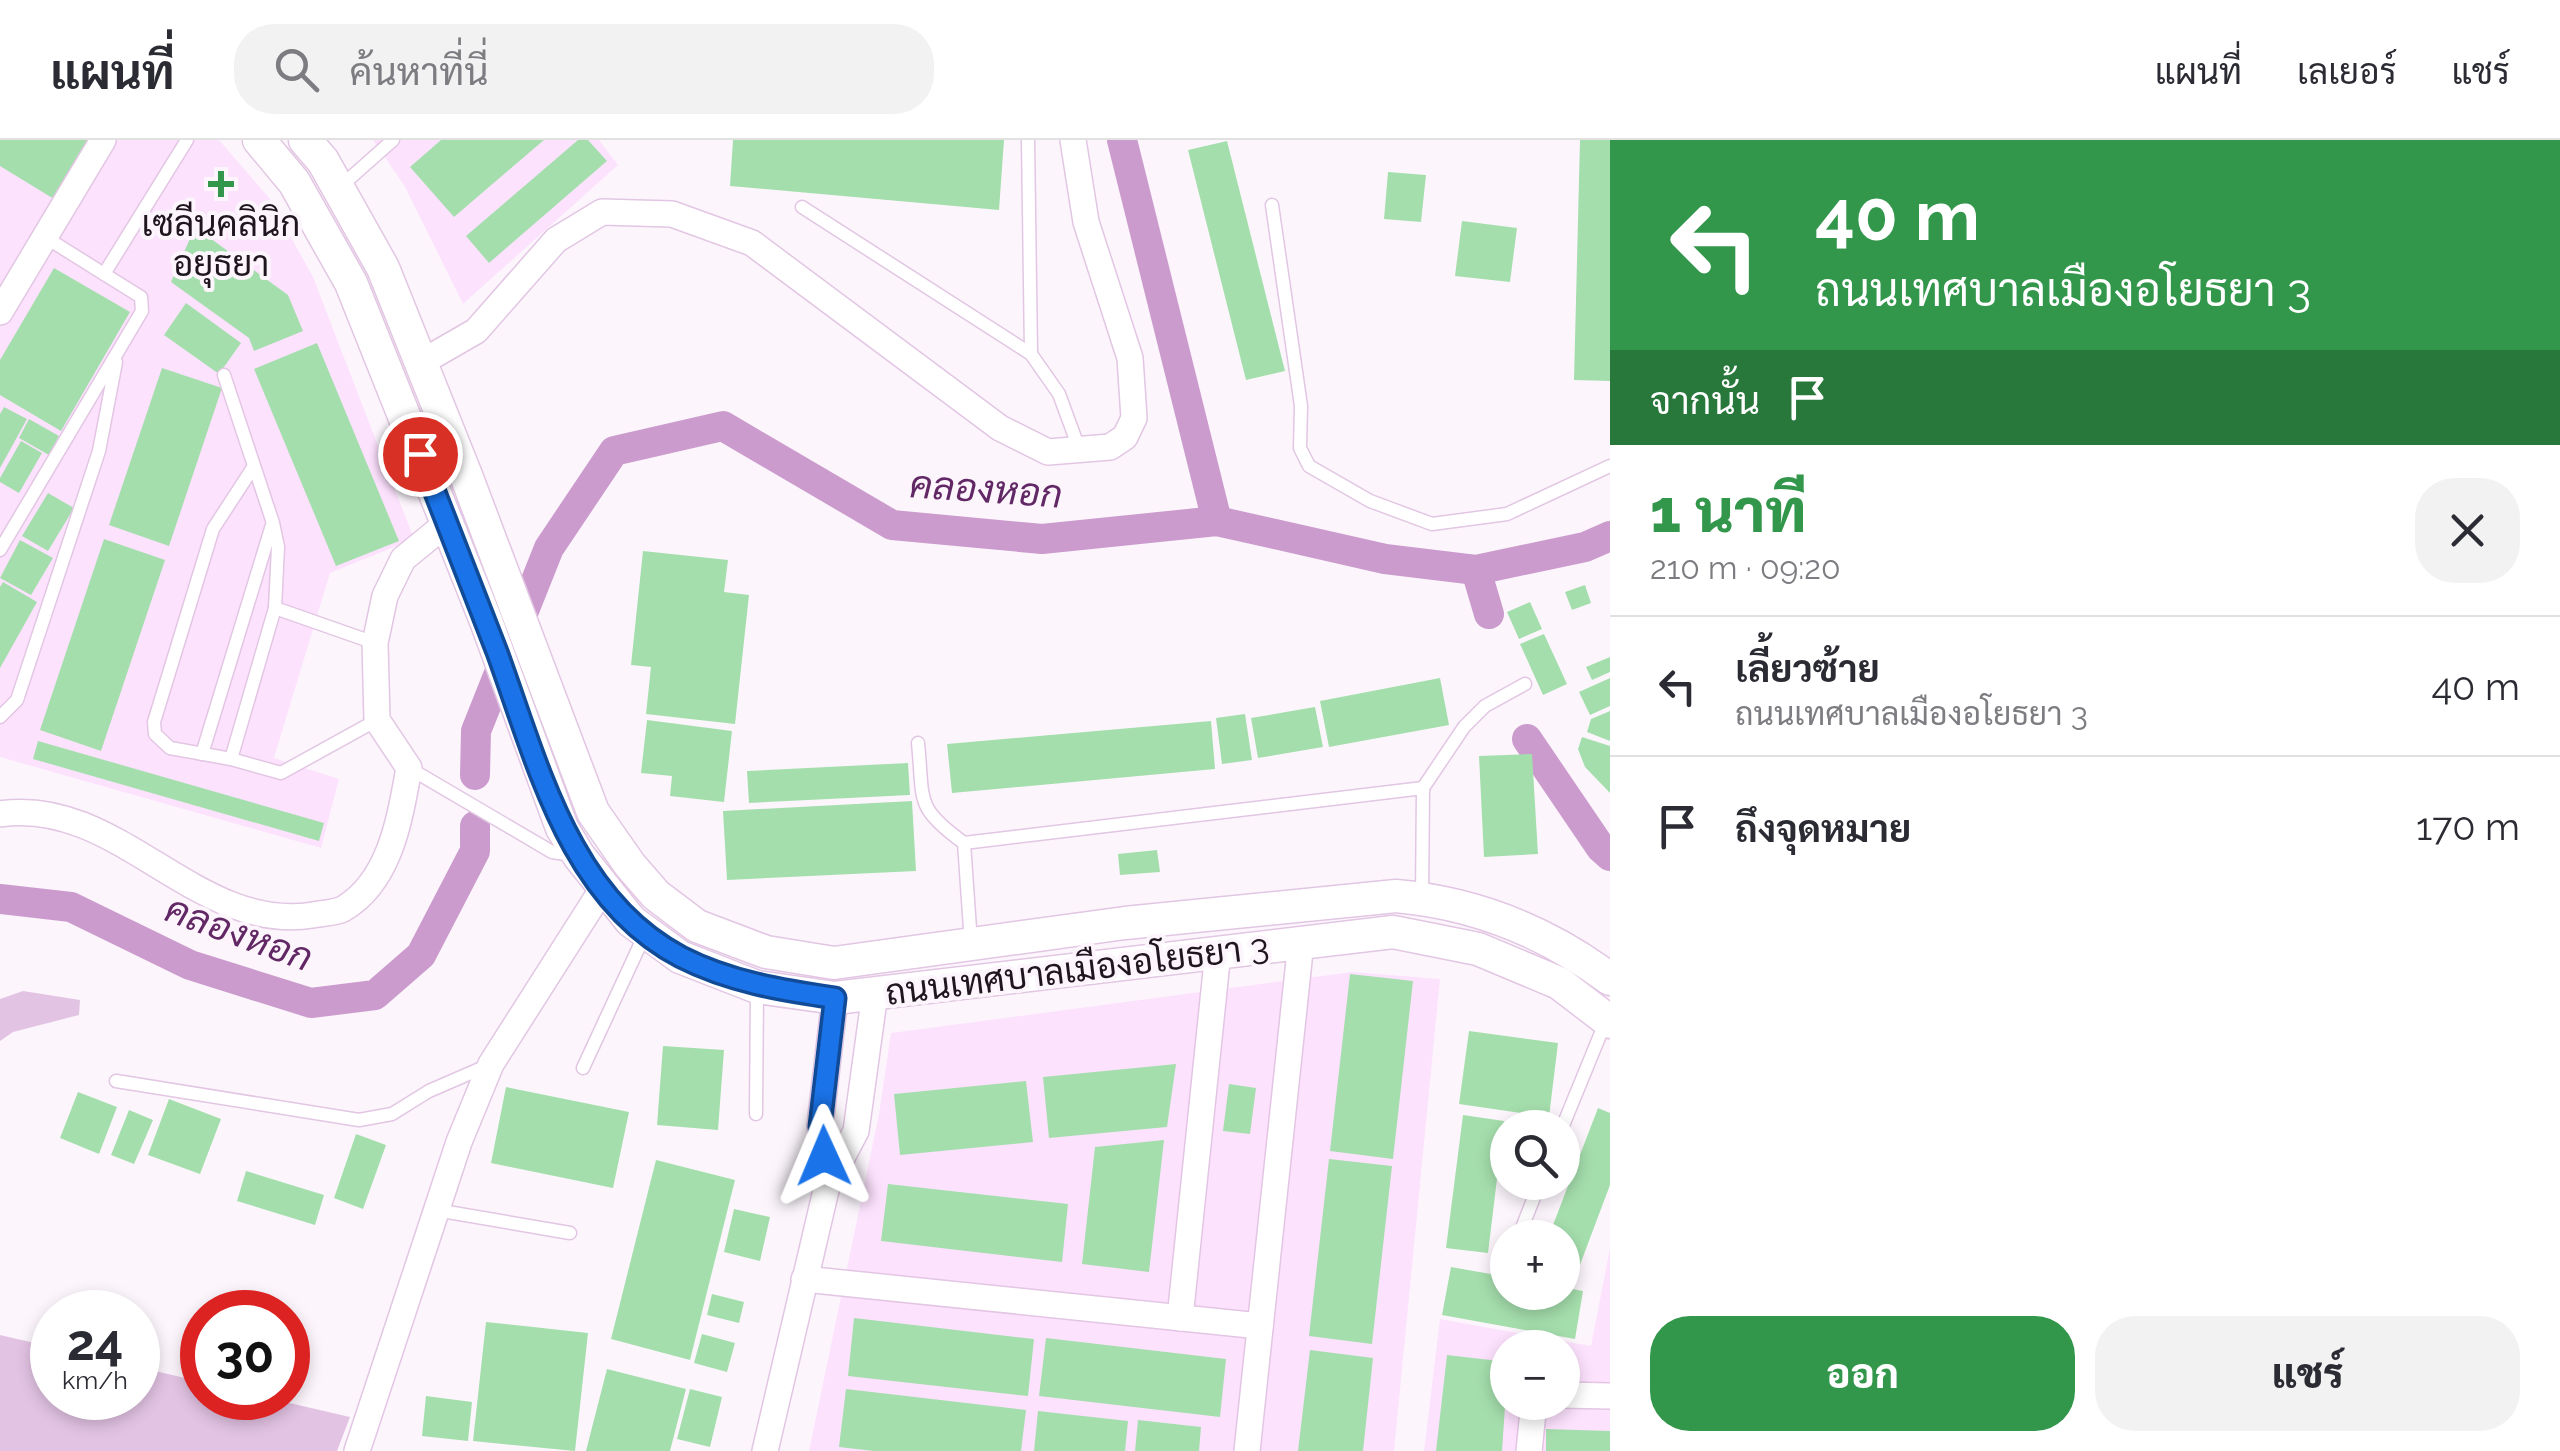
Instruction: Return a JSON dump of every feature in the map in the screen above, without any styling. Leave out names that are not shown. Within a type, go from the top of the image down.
[{"type":"street","points":[[0,312],[103,140]]},
{"type":"street","name":"ถนนเทศบาลเมืองอโยธยา 3","points":[[259,140],[294,182],[351,283],[451,532],[562,828],[579,856],[632,922],[680,956],[758,987],[835,998],[1393,932],[1478,949],[1559,983],[1608,1021]]},
{"type":"street","name":"ถนนเทศบาลเมืองอโยธยา 3","points":[[305,140],[323,161],[384,268],[593,812],[656,895],[697,926],[766,952],[834,962],[1125,923],[1396,896],[1495,915],[1571,950],[1610,979]]},
{"type":"street","points":[[422,362],[476,331],[556,240],[602,212],[672,214],[752,243],[1000,428],[1048,452],[1110,447],[1125,437],[1134,418],[1130,358],[1086,222],[1073,140]]},
{"type":"street","points":[[0,814],[20,811],[85,824],[135,849],[214,899],[285,920],[341,910],[372,882],[396,835],[409,768],[377,720],[375,644],[385,596],[403,559],[451,532]]},
{"type":"street","points":[[357,1451],[459,1142],[491,1064],[603,888]]},
{"type":"street","points":[[1125,923],[1132,962]]},
{"type":"street","points":[[1247,1451],[1301,942]]},
{"type":"street","points":[[1180,1318],[1218,952]]},
{"type":"street","points":[[765,1451],[826,1186],[856,1132],[875,993]]},
{"type":"street","points":[[826,1186],[820,1126],[835,998]]},
{"type":"street","points":[[804,1279],[1260,1326]]},
{"type":"street","points":[[1580,1395],[1610,1396]]},
{"type":"street","points":[[1529,1451],[1532,1420]]},
{"type":"lane","points":[[104,274],[187,140]]},
{"type":"lane","points":[[338,188],[393,140]]},
{"type":"lane","points":[[1028,140],[1031,354]]},
{"type":"lane","points":[[1272,205],[1301,406],[1300,448],[1309,466],[1370,501],[1432,524],[1507,514],[1610,466]]},
{"type":"lane","points":[[802,207],[1031,354],[1060,394],[1080,450]]},
{"type":"lane","points":[[0,550],[142,311],[140,297],[45,238]]},
{"type":"lane","points":[[0,718],[17,700],[93,469],[119,350]]},
{"type":"lane","points":[[224,375],[278,547],[275,608],[232,759]]},
{"type":"lane","points":[[254,466],[213,530],[154,722],[156,734],[170,748],[281,773],[377,720]]},
{"type":"lane","points":[[0,518],[14,526]]},
{"type":"lane","points":[[202,754],[273,523]]},
{"type":"lane","points":[[275,608],[375,644]]},
{"type":"lane","points":[[1422,898],[1423,788],[1464,728],[1485,706],[1525,684]]},
{"type":"lane","points":[[918,743],[924,805],[932,820],[964,843],[1423,788]]},
{"type":"lane","points":[[409,768],[552,852],[579,856]]},
{"type":"lane","points":[[964,843],[971,946]]},
{"type":"lane","points":[[583,1068],[646,931]]},
{"type":"lane","points":[[756,1114],[758,987]]},
{"type":"lane","points":[[1570,1110],[1608,1021]]},
{"type":"lane","points":[[116,1081],[359,1120],[392,1114],[428,1091],[491,1064]]},
{"type":"lane","points":[[436,1210],[570,1233]]},
{"type":"shaded area","points":[[0,140],[219,140],[270,199],[313,277],[414,539],[330,573],[274,758],[339,779],[321,848],[0,757]]},
{"type":"shaded area","points":[[373,140],[599,140],[618,165],[463,304],[404,185]]},
{"type":"shaded area","points":[[1352,972],[1440,979],[1394,1451],[809,1451],[879,1114],[891,1033]]},
{"type":"shaded area","points":[[23,991],[80,1000],[79,1015],[13,1032],[0,1041],[0,999]]},
{"type":"shaded area","points":[[1610,1248],[1610,1451],[1424,1451],[1440,1319],[1502,1330],[1490,1330],[1490,1420],[1580,1420],[1580,1344],[1591,1346]]},
{"type":"shaded area","points":[[0,1335],[30,1342],[30,1420],[160,1420],[160,1372],[180,1377],[180,1420],[310,1420],[310,1408],[350,1417],[337,1451],[0,1451]]},
{"type":"building","points":[[0,140],[90,140],[54,199],[0,166]]},
{"type":"building","points":[[441,140],[544,140],[454,217],[410,167]]},
{"type":"building","points":[[578,140],[588,140],[607,161],[489,263],[466,236]]},
{"type":"building","points":[[733,140],[1004,140],[999,210],[730,186]]},
{"type":"building","points":[[1580,140],[1610,140],[1610,381],[1574,380]]},
{"type":"building","points":[[1227,141],[1285,371],[1246,380],[1188,150]]},
{"type":"building","points":[[1388,172],[1426,175],[1421,222],[1384,219]]},
{"type":"building","points":[[1462,221],[1517,228],[1510,282],[1455,276]]},
{"type":"building","points":[[195,227],[288,295],[303,331],[254,351],[249,338],[171,282]]},
{"type":"building","points":[[54,268],[130,312],[61,431],[0,395],[0,360]]},
{"type":"building","points":[[186,303],[241,343],[219,374],[164,335]]},
{"type":"building","points":[[317,343],[399,541],[336,566],[254,369]]},
{"type":"building","points":[[162,368],[222,388],[169,546],[109,525]]},
{"type":"building","points":[[4,407],[27,419],[0,468],[0,414]]},
{"type":"building","points":[[29,419],[59,436],[49,455],[19,438]]},
{"type":"building","points":[[21,441],[42,453],[19,493],[0,482],[0,478]]},
{"type":"building","points":[[48,493],[74,508],[48,551],[22,536]]},
{"type":"building","points":[[104,539],[165,560],[101,751],[40,730]]},
{"type":"building","points":[[20,540],[53,558],[31,595],[0,578]]},
{"type":"building","points":[[643,551],[728,560],[724,592],[749,595],[735,724],[646,714],[651,667],[631,665]]},
{"type":"building","points":[[3,582],[37,602],[0,668],[0,587]]},
{"type":"building","points":[[1585,585],[1591,603],[1572,610],[1565,592]]},
{"type":"building","points":[[1530,602],[1542,629],[1519,639],[1507,612]]},
{"type":"building","points":[[1544,634],[1567,684],[1543,695],[1520,644]]},
{"type":"building","points":[[1610,657],[1610,672],[1592,680],[1586,667]]},
{"type":"building","points":[[1440,678],[1449,725],[1329,747],[1320,701]]},
{"type":"building","points":[[1610,678],[1610,706],[1590,715],[1579,692]]},
{"type":"building","points":[[1315,707],[1323,747],[1258,758],[1251,718]]},
{"type":"building","points":[[1610,711],[1610,741],[1587,732],[1591,719]]},
{"type":"building","points":[[1245,714],[1252,760],[1222,764],[1216,718]]},
{"type":"building","points":[[647,720],[732,731],[724,802],[670,796],[672,776],[641,773]]},
{"type":"building","points":[[1211,721],[1215,769],[952,793],[947,744]]},
{"type":"building","points":[[1582,737],[1610,746],[1610,793],[1585,767],[1578,749]]},
{"type":"building","points":[[38,741],[324,823],[319,841],[33,759]]},
{"type":"building","points":[[1532,754],[1538,854],[1484,857],[1479,756]]},
{"type":"building","points":[[908,763],[910,795],[749,803],[747,771]]},
{"type":"building","points":[[912,801],[916,871],[727,880],[723,811]]},
{"type":"building","points":[[1157,850],[1160,872],[1120,875],[1118,854]]},
{"type":"building","points":[[1350,974],[1413,981],[1393,1159],[1330,1151]]},
{"type":"building","points":[[1469,1031],[1558,1043],[1550,1110],[1501,1110],[1459,1104]]},
{"type":"building","points":[[663,1046],[724,1050],[718,1130],[657,1125]]},
{"type":"building","points":[[1176,1064],[1167,1127],[1049,1138],[1043,1077]]},
{"type":"building","points":[[1026,1081],[1033,1142],[900,1155],[894,1094]]},
{"type":"building","points":[[1229,1084],[1256,1088],[1250,1134],[1223,1131]]},
{"type":"building","points":[[506,1087],[629,1112],[613,1188],[491,1163]]},
{"type":"building","points":[[78,1092],[117,1107],[99,1154],[60,1138]]},
{"type":"building","points":[[169,1099],[221,1119],[200,1174],[148,1155]]},
{"type":"building","points":[[1598,1108],[1610,1113],[1610,1185],[1580,1265],[1580,1220],[1555,1220],[1563,1200],[1580,1200],[1580,1155]]},
{"type":"building","points":[[129,1110],[153,1120],[134,1164],[111,1155]]},
{"type":"building","points":[[1463,1115],[1490,1119],[1490,1200],[1494,1200],[1488,1253],[1446,1248]]},
{"type":"building","points":[[356,1134],[386,1145],[363,1209],[334,1198]]},
{"type":"building","points":[[1164,1140],[1149,1272],[1082,1264],[1095,1147]]},
{"type":"building","points":[[1329,1159],[1392,1166],[1372,1344],[1309,1336]]},
{"type":"building","points":[[656,1160],[735,1180],[690,1360],[611,1339]]},
{"type":"building","points":[[246,1171],[324,1195],[315,1225],[237,1201]]},
{"type":"building","points":[[888,1184],[1068,1204],[1062,1262],[881,1241]]},
{"type":"building","points":[[734,1209],[770,1217],[760,1261],[724,1252]]},
{"type":"building","points":[[1451,1267],[1490,1274],[1490,1310],[1580,1310],[1576,1330],[1525,1330],[1442,1315]]},
{"type":"building","points":[[712,1294],[744,1302],[739,1323],[707,1315]]},
{"type":"building","points":[[854,1318],[1034,1339],[1028,1396],[848,1376]]},
{"type":"building","points":[[486,1322],[588,1333],[575,1451],[473,1441]]},
{"type":"building","points":[[702,1334],[735,1343],[727,1372],[694,1363]]},
{"type":"building","points":[[1046,1338],[1226,1359],[1220,1417],[1039,1396]]},
{"type":"building","points":[[1310,1350],[1373,1358],[1363,1451],[1298,1451]]},
{"type":"building","points":[[1447,1355],[1490,1360],[1490,1420],[1504,1420],[1502,1451],[1436,1451]]},
{"type":"building","points":[[607,1369],[686,1389],[670,1451],[586,1451]]},
{"type":"building","points":[[690,1389],[722,1397],[710,1447],[677,1439]]},
{"type":"building","points":[[846,1389],[1026,1410],[1021,1451],[874,1451],[839,1447]]},
{"type":"building","points":[[426,1396],[472,1402],[468,1441],[422,1436]]},
{"type":"building","points":[[1038,1411],[1128,1421],[1125,1451],[1034,1451]]},
{"type":"building","points":[[1138,1420],[1201,1427],[1199,1451],[1135,1451]]},
{"type":"building","points":[[1546,1429],[1610,1431],[1610,1451],[1546,1451]]},
{"type":"waterway","points":[[1122,140],[1217,521]]},
{"type":"waterway","name":"คลองหอก","points":[[475,775],[476,731],[549,548],[614,451],[723,426],[892,525],[1042,539],[1217,521],[1385,559],[1476,570],[1585,547],[1610,536]]},
{"type":"waterway","points":[[1476,570],[1489,614]]},
{"type":"waterway","points":[[1527,739],[1610,856]]},
{"type":"waterway","name":"คลองหอก","points":[[0,899],[71,907],[190,965],[311,1003],[375,995],[421,955],[475,851],[475,826]]},
{"type":"place","name":"เซลีนคลินิก อยุธยา","points":[[221,184]]},
{"type":"route","points":[[420,454],[562,828],[603,888],[632,922],[680,956],[758,987],[835,998],[820,1126],[824,1156]]}]
